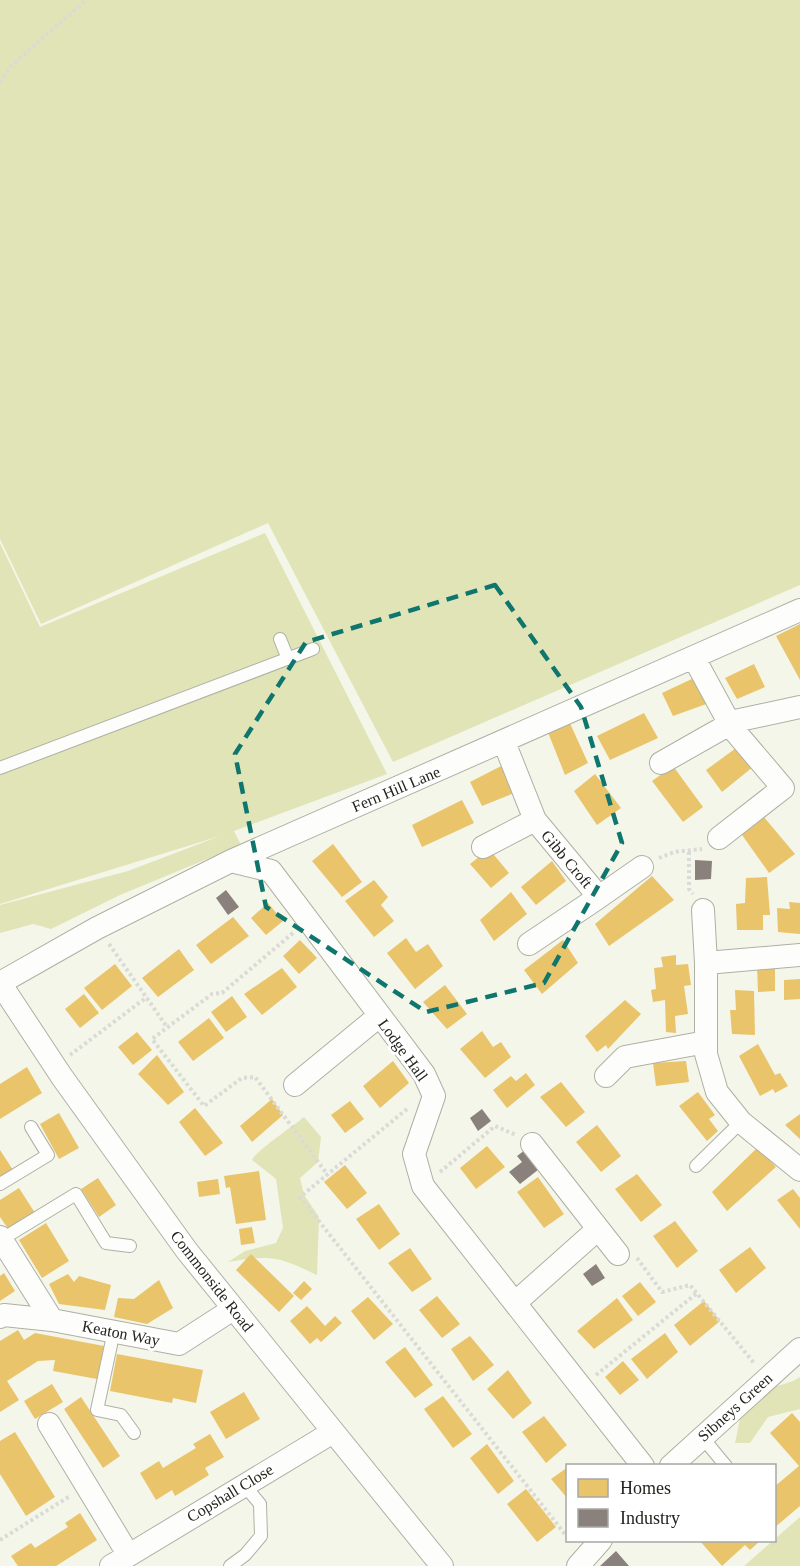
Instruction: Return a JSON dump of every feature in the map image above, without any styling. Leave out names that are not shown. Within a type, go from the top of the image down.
[{"type":"street","name":"Fern Hill Lane","points":[[0,984],[98,928],[231,861],[800,610]]},
{"type":"street","points":[[694,658],[729,724],[783,788],[719,838]]},
{"type":"street","points":[[661,763],[729,724],[800,706]]},
{"type":"street","name":"Gibb Croft","points":[[504,742],[535,820],[599,897]]},
{"type":"street","name":"Gibb Croft","points":[[483,847],[535,820]]},
{"type":"street","name":"Lodge Hall","points":[[231,861],[271,871],[424,1074],[434,1096],[414,1154],[423,1186],[641,1464]]},
{"type":"street","name":"Gibb Croft","points":[[530,944],[648,863]]},
{"type":"street","points":[[703,910],[706,963],[706,1054],[717,1092],[741,1122],[800,1170]]},
{"type":"street","points":[[706,963],[800,955]]},
{"type":"street","name":"Commonside Road","points":[[0,984],[55,1066],[187,1251],[442,1566]]},
{"type":"street","points":[[295,1085],[379,1016]]},
{"type":"street","points":[[606,1076],[625,1057],[706,1042]]},
{"type":"street","points":[[532,1144],[618,1254]]},
{"type":"street","points":[[516,1302],[598,1229]]},
{"type":"street","points":[[1,1238],[52,1320]]},
{"type":"street","name":"Keaton Way","points":[[0,1317],[4,1315],[52,1320],[179,1344],[233,1309]]},
{"type":"street","name":"Sibneys Green","points":[[673,1464],[766,1377],[800,1349]]},
{"type":"street","name":"Copshall Close","points":[[49,1424],[86,1486],[119,1560],[333,1432]]},
{"type":"street","points":[[578,1566],[600,1542]]},
{"type":"lane","points":[[280,639],[288,659]]},
{"type":"lane","points":[[0,768],[313,649]]},
{"type":"lane","points":[[696,1166],[741,1122]]},
{"type":"lane","points":[[0,1184],[48,1155],[31,1127]]},
{"type":"lane","points":[[1,1238],[76,1194],[106,1243],[130,1246]]},
{"type":"lane","points":[[114,1331],[97,1410],[121,1415],[134,1433]]},
{"type":"lane","points":[[702,1437],[724,1464]]},
{"type":"lane","points":[[230,1566],[245,1555],[261,1536],[260,1504],[244,1485]]},
{"type":"path","points":[[0,82],[11,66],[86,0]]},
{"type":"path","points":[[648,863],[674,852],[709,848],[719,838]]},
{"type":"path","points":[[689,852],[689,889],[703,910]]},
{"type":"path","points":[[308,921],[222,993],[212,994],[152,1039],[204,1106],[242,1078],[255,1077],[327,1174]]},
{"type":"path","points":[[98,928],[167,1027]]},
{"type":"path","points":[[55,1066],[147,997]]},
{"type":"path","points":[[431,1089],[300,1197],[566,1537]]},
{"type":"path","points":[[423,1186],[495,1126],[532,1144]]},
{"type":"path","points":[[618,1254],[636,1256],[662,1292],[690,1285],[766,1377]]},
{"type":"path","points":[[582,1387],[697,1293]]},
{"type":"path","points":[[0,1540],[86,1486]]},
{"type":"highlighted area","points":[[495,585],[581,707],[622,843],[544,983],[426,1012],[266,907],[235,754],[306,642]]},
{"type":"green space","points":[[0,0],[800,0],[800,585],[393,762],[268,523],[41,624],[0,539]]},
{"type":"green space","points":[[265,533],[387,774],[234,831],[241,845],[120,895],[51,929],[33,924],[0,933],[0,905],[128,871],[220,836],[0,904],[0,543],[40,627]]},
{"type":"green space","points":[[304,1117],[321,1137],[318,1162],[300,1178],[304,1195],[319,1217],[317,1275],[274,1259],[255,1258],[228,1262],[245,1251],[276,1243],[283,1228],[276,1179],[252,1160],[267,1145]]},
{"type":"green space","points":[[800,1377],[800,1409],[768,1417],[750,1443],[735,1443],[740,1419],[750,1396],[756,1391]]},
{"type":"green space","points":[[800,1517],[800,1566],[744,1566],[771,1542],[776,1542],[776,1538]]},
{"type":"building: Homes","points":[[800,624],[800,680],[776,636]]},
{"type":"building: Homes","points":[[754,664],[765,687],[737,699],[725,678]]},
{"type":"building: Homes","points":[[696,677],[709,703],[673,716],[662,693]]},
{"type":"building: Homes","points":[[644,713],[658,738],[610,760],[597,736]]},
{"type":"building: Homes","points":[[568,719],[588,763],[565,775],[547,730]]},
{"type":"building: Homes","points":[[743,743],[759,762],[722,792],[706,770]]},
{"type":"building: Homes","points":[[507,763],[519,791],[482,806],[470,782]]},
{"type":"building: Homes","points":[[673,766],[703,807],[683,822],[652,781]]},
{"type":"building: Homes","points":[[595,774],[621,808],[597,825],[574,791]]},
{"type":"building: Homes","points":[[462,800],[474,823],[422,847],[412,825]]},
{"type":"building: Homes","points":[[763,816],[795,854],[769,873],[740,832]]},
{"type":"building: Homes","points":[[333,844],[362,882],[342,897],[312,861]]},
{"type":"building: Homes","points":[[489,849],[509,873],[491,888],[470,864]]},
{"type":"building: Homes","points":[[552,861],[566,881],[536,905],[521,887]]},
{"type":"building: Homes","points":[[652,876],[674,900],[609,946],[595,924]]},
{"type":"building: Homes","points":[[767,877],[770,915],[763,915],[763,930],[737,930],[736,904],[745,903],[746,878]]},
{"type":"building: Homes","points":[[374,880],[388,897],[381,905],[394,921],[374,937],[345,901]]},
{"type":"building: Homes","points":[[511,892],[527,914],[494,941],[480,920]]},
{"type":"building: Homes","points":[[789,902],[800,903],[800,934],[778,932],[777,908],[790,909]]},
{"type":"building: Homes","points":[[268,903],[283,921],[266,935],[251,918]]},
{"type":"building: Homes","points":[[233,917],[249,936],[211,964],[196,945]]},
{"type":"building: Homes","points":[[406,938],[416,952],[428,944],[443,966],[415,989],[387,953]]},
{"type":"building: Homes","points":[[300,940],[317,958],[299,974],[283,956]]},
{"type":"building: Homes","points":[[563,940],[578,963],[542,994],[524,970]]},
{"type":"building: Homes","points":[[179,949],[194,970],[158,997],[142,978]]},
{"type":"building: Homes","points":[[676,955],[676,965],[688,964],[691,985],[684,986],[688,1014],[675,1016],[676,1033],[666,1032],[665,1000],[653,1002],[651,990],[656,989],[654,968],[663,967],[661,957]]},
{"type":"building: Homes","points":[[115,964],[132,986],[102,1010],[84,988]]},
{"type":"building: Homes","points":[[775,964],[775,991],[758,992],[757,966]]},
{"type":"building: Homes","points":[[282,968],[297,987],[262,1015],[244,994]]},
{"type":"building: Homes","points":[[800,979],[800,999],[784,1000],[784,980]]},
{"type":"building: Homes","points":[[445,985],[467,1014],[447,1029],[423,1002]]},
{"type":"building: Homes","points":[[735,990],[754,991],[755,1035],[732,1034],[730,1010],[736,1010]]},
{"type":"building: Homes","points":[[84,994],[99,1013],[80,1028],[65,1009]]},
{"type":"building: Homes","points":[[232,996],[247,1017],[226,1032],[211,1012]]},
{"type":"building: Homes","points":[[625,1000],[641,1014],[608,1049],[606,1045],[597,1052],[585,1036]]},
{"type":"building: Homes","points":[[209,1018],[224,1038],[193,1061],[178,1042]]},
{"type":"building: Homes","points":[[482,1031],[493,1047],[501,1042],[511,1057],[485,1078],[460,1049]]},
{"type":"building: Homes","points":[[137,1032],[152,1050],[133,1065],[118,1047]]},
{"type":"building: Homes","points":[[758,1044],[775,1075],[780,1073],[788,1086],[775,1093],[773,1089],[760,1096],[739,1056]]},
{"type":"building: Homes","points":[[157,1055],[184,1092],[168,1105],[138,1074]]},
{"type":"building: Homes","points":[[393,1061],[409,1083],[380,1108],[363,1086]]},
{"type":"building: Homes","points":[[686,1061],[689,1082],[656,1086],[653,1063]]},
{"type":"building: Homes","points":[[27,1067],[42,1093],[0,1119],[0,1084]]},
{"type":"building: Homes","points":[[526,1073],[535,1085],[507,1108],[493,1090],[511,1076],[516,1081]]},
{"type":"building: Homes","points":[[561,1082],[585,1112],[566,1127],[540,1097]]},
{"type":"building: Homes","points":[[698,1092],[715,1115],[709,1119],[718,1131],[707,1141],[679,1106]]},
{"type":"building: Homes","points":[[272,1099],[283,1115],[252,1142],[240,1126]]},
{"type":"building: Homes","points":[[350,1101],[364,1119],[345,1133],[331,1115]]},
{"type":"building: Homes","points":[[195,1108],[223,1143],[205,1156],[179,1122]]},
{"type":"building: Homes","points":[[59,1113],[79,1148],[59,1159],[40,1124]]},
{"type":"building: Homes","points":[[800,1114],[800,1139],[785,1125]]},
{"type":"building: Homes","points":[[597,1125],[621,1156],[601,1172],[576,1142]]},
{"type":"building: Homes","points":[[487,1146],[505,1167],[476,1189],[460,1168]]},
{"type":"building: Homes","points":[[758,1147],[776,1167],[727,1211],[712,1192]]},
{"type":"building: Homes","points":[[0,1150],[13,1170],[0,1178]]},
{"type":"building: Homes","points":[[345,1165],[367,1193],[347,1209],[324,1182]]},
{"type":"building: Homes","points":[[259,1171],[266,1220],[236,1224],[230,1187],[226,1188],[224,1176]]},
{"type":"building: Homes","points":[[637,1174],[662,1205],[641,1222],[615,1189]]},
{"type":"building: Homes","points":[[538,1177],[564,1214],[544,1228],[517,1192]]},
{"type":"building: Homes","points":[[98,1178],[116,1205],[99,1217],[81,1189]]},
{"type":"building: Homes","points":[[218,1179],[220,1194],[199,1197],[197,1182]]},
{"type":"building: Homes","points":[[19,1188],[35,1213],[9,1230],[0,1217],[0,1200]]},
{"type":"building: Homes","points":[[793,1189],[800,1198],[800,1229],[777,1200]]},
{"type":"building: Homes","points":[[379,1204],[400,1234],[379,1250],[356,1219]]},
{"type":"building: Homes","points":[[675,1221],[698,1251],[677,1268],[653,1236]]},
{"type":"building: Homes","points":[[46,1223],[69,1261],[42,1278],[19,1240]]},
{"type":"building: Homes","points":[[252,1227],[255,1243],[241,1245],[239,1229]]},
{"type":"building: Homes","points":[[750,1247],[766,1268],[736,1293],[719,1270]]},
{"type":"building: Homes","points":[[410,1248],[432,1279],[412,1292],[388,1263]]},
{"type":"building: Homes","points":[[251,1254],[294,1296],[279,1312],[236,1270]]},
{"type":"building: Homes","points":[[4,1273],[15,1291],[0,1301],[0,1276]]},
{"type":"building: Homes","points":[[68,1274],[74,1282],[79,1276],[111,1285],[105,1310],[59,1304],[49,1284]]},
{"type":"building: Homes","points":[[159,1280],[173,1308],[147,1324],[114,1317],[118,1298],[134,1299]]},
{"type":"building: Homes","points":[[304,1281],[312,1289],[301,1300],[293,1293]]},
{"type":"building: Homes","points":[[640,1282],[656,1302],[638,1316],[622,1296]]},
{"type":"building: Homes","points":[[437,1296],[460,1324],[442,1338],[419,1310]]},
{"type":"building: Homes","points":[[368,1297],[393,1324],[374,1340],[351,1311]]},
{"type":"building: Homes","points":[[617,1298],[633,1320],[594,1349],[577,1331]]},
{"type":"building: Homes","points":[[704,1301],[720,1321],[690,1346],[674,1325]]},
{"type":"building: Homes","points":[[307,1306],[325,1326],[335,1316],[342,1323],[321,1342],[317,1338],[310,1344],[290,1321]]},
{"type":"building: Homes","points":[[18,1330],[24,1340],[35,1333],[104,1346],[97,1379],[53,1371],[55,1360],[38,1361],[7,1381],[19,1400],[0,1412],[0,1341]]},
{"type":"building: Homes","points":[[665,1333],[678,1352],[647,1379],[631,1359]]},
{"type":"building: Homes","points":[[470,1336],[494,1365],[473,1381],[451,1349]]},
{"type":"building: Homes","points":[[405,1347],[433,1385],[415,1398],[385,1362]]},
{"type":"building: Homes","points":[[117,1354],[203,1370],[196,1403],[173,1398],[172,1403],[110,1391]]},
{"type":"building: Homes","points":[[623,1361],[639,1380],[620,1395],[605,1377]]},
{"type":"building: Homes","points":[[508,1370],[532,1403],[513,1419],[487,1389]]},
{"type":"building: Homes","points":[[52,1384],[63,1402],[35,1419],[24,1401]]},
{"type":"building: Homes","points":[[244,1392],[260,1419],[226,1439],[210,1412]]},
{"type":"building: Homes","points":[[443,1396],[472,1434],[453,1448],[424,1409]]},
{"type":"building: Homes","points":[[81,1397],[120,1456],[103,1468],[64,1409]]},
{"type":"building: Homes","points":[[792,1413],[800,1422],[800,1506],[776,1526],[776,1485],[799,1466],[770,1433]]},
{"type":"building: Homes","points":[[544,1416],[567,1445],[546,1463],[522,1432]]},
{"type":"building: Homes","points":[[15,1432],[55,1497],[26,1516],[0,1474],[0,1441]]},
{"type":"building: Homes","points":[[210,1434],[224,1457],[205,1468],[209,1475],[175,1496],[172,1490],[156,1500],[140,1473],[159,1461],[163,1468],[196,1448],[193,1444]]},
{"type":"building: Homes","points":[[487,1444],[514,1481],[498,1494],[470,1458]]},
{"type":"building: Homes","points":[[566,1468],[566,1497],[551,1479]]},
{"type":"building: Homes","points":[[526,1489],[556,1527],[537,1542],[507,1504]]},
{"type":"building: Homes","points":[[80,1513],[97,1540],[56,1566],[18,1566],[11,1556],[31,1543],[35,1548],[68,1527],[65,1523]]},
{"type":"building: Homes","points":[[701,1542],[759,1542],[750,1550],[745,1545],[722,1566]]},
{"type":"building: Industry","points":[[695,860],[712,861],[711,879],[695,880]]},
{"type":"building: Industry","points":[[226,890],[239,907],[228,915],[216,898]]},
{"type":"building: Industry","points":[[482,1109],[491,1121],[478,1131],[470,1118]]},
{"type":"building: Industry","points":[[529,1147],[543,1166],[520,1184],[509,1172],[522,1162],[517,1156]]},
{"type":"building: Industry","points":[[596,1264],[605,1278],[592,1286],[583,1274]]},
{"type":"building: Industry","points":[[616,1551],[629,1566],[600,1566]]}]
